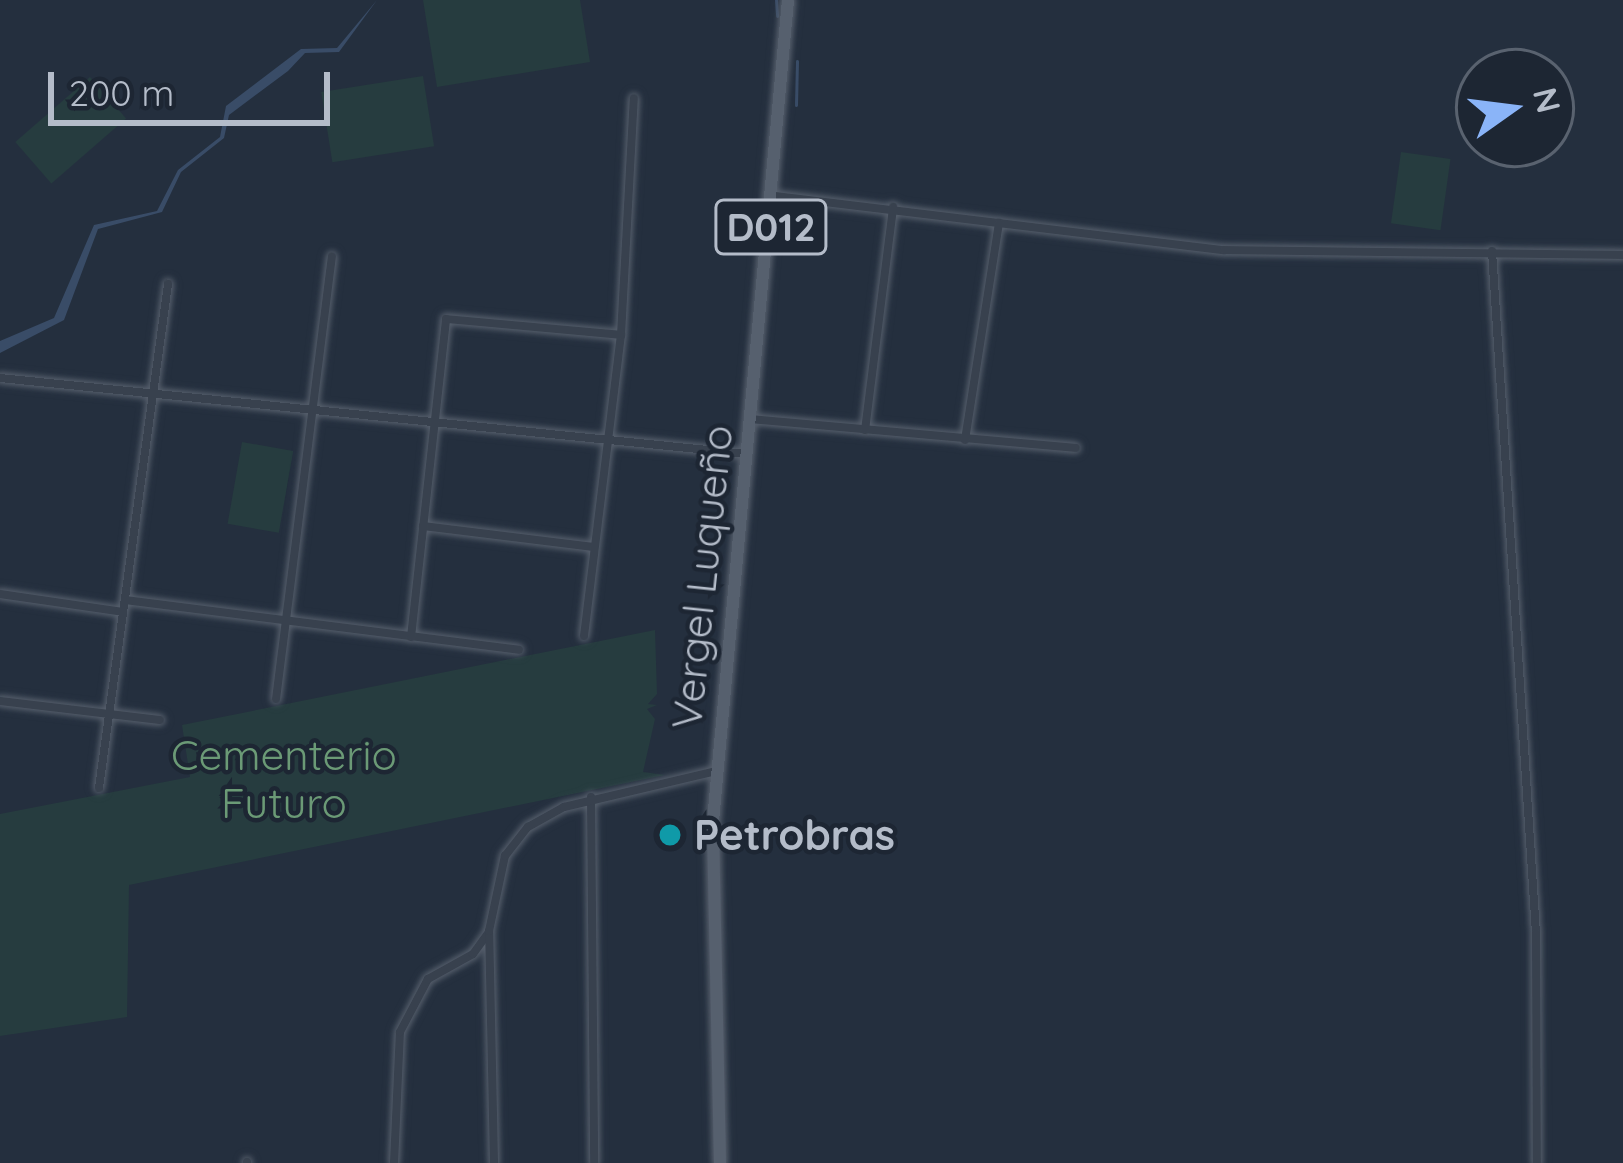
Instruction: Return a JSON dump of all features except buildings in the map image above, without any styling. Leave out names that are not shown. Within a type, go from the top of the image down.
[{"type":"main road","name":"Vergel Luqueño","points":[[721,1163],[711,938],[716,771],[751,419],[782,196],[788,0]]},
{"type":"street","points":[[584,636],[621,335],[634,98]]},
{"type":"street","points":[[782,196],[1224,250],[1623,254]]},
{"type":"street","points":[[865,430],[893,207]]},
{"type":"street","points":[[965,440],[999,224]]},
{"type":"street","points":[[1492,251],[1536,933],[1537,1163]]},
{"type":"street","points":[[276,699],[332,257]]},
{"type":"street","points":[[99,788],[168,284]]},
{"type":"street","points":[[411,638],[446,319],[621,335]]},
{"type":"street","points":[[0,378],[747,454]]},
{"type":"street","points":[[751,419],[1076,448]]},
{"type":"street","points":[[423,526],[595,547]]},
{"type":"street","points":[[0,593],[123,612]]},
{"type":"street","points":[[124,600],[519,650]]},
{"type":"street","points":[[0,701],[160,720]]},
{"type":"street","points":[[494,1163],[489,931],[505,856],[539,819],[590,797],[716,771]]},
{"type":"street","points":[[590,797],[594,1163]]},
{"type":"street","points":[[394,1163],[400,1032],[428,979],[473,954],[489,931]]},
{"type":"green space","points":[[423,0],[580,0],[590,62],[437,87]]},
{"type":"green space","points":[[423,76],[434,146],[332,162],[321,92]]},
{"type":"green space","points":[[90,77],[126,119],[51,183],[15,142]]},
{"type":"green space","points":[[1401,152],[1451,159],[1440,230],[1391,223]]},
{"type":"green space","points":[[242,442],[293,451],[279,533],[228,524]]},
{"type":"green space","name":"Cementerio Futuro","points":[[655,630],[657,694],[648,704],[657,705],[647,709],[655,719],[643,772],[665,775],[129,885],[127,1017],[0,1036],[0,814],[190,777],[182,725]]},
{"type":"water","points":[[377,0],[339,52],[305,53],[229,115],[224,138],[181,172],[162,212],[98,229],[64,320],[0,353],[0,341],[54,318],[94,225],[157,211],[178,170],[220,137],[226,106],[301,49],[337,48]]},
{"type":"waterway","points":[[776,0],[777,16]]},
{"type":"waterway","points":[[796,105],[797,61]]},
{"type":"place","name":"Petrobras","points":[[670,835]]}]
